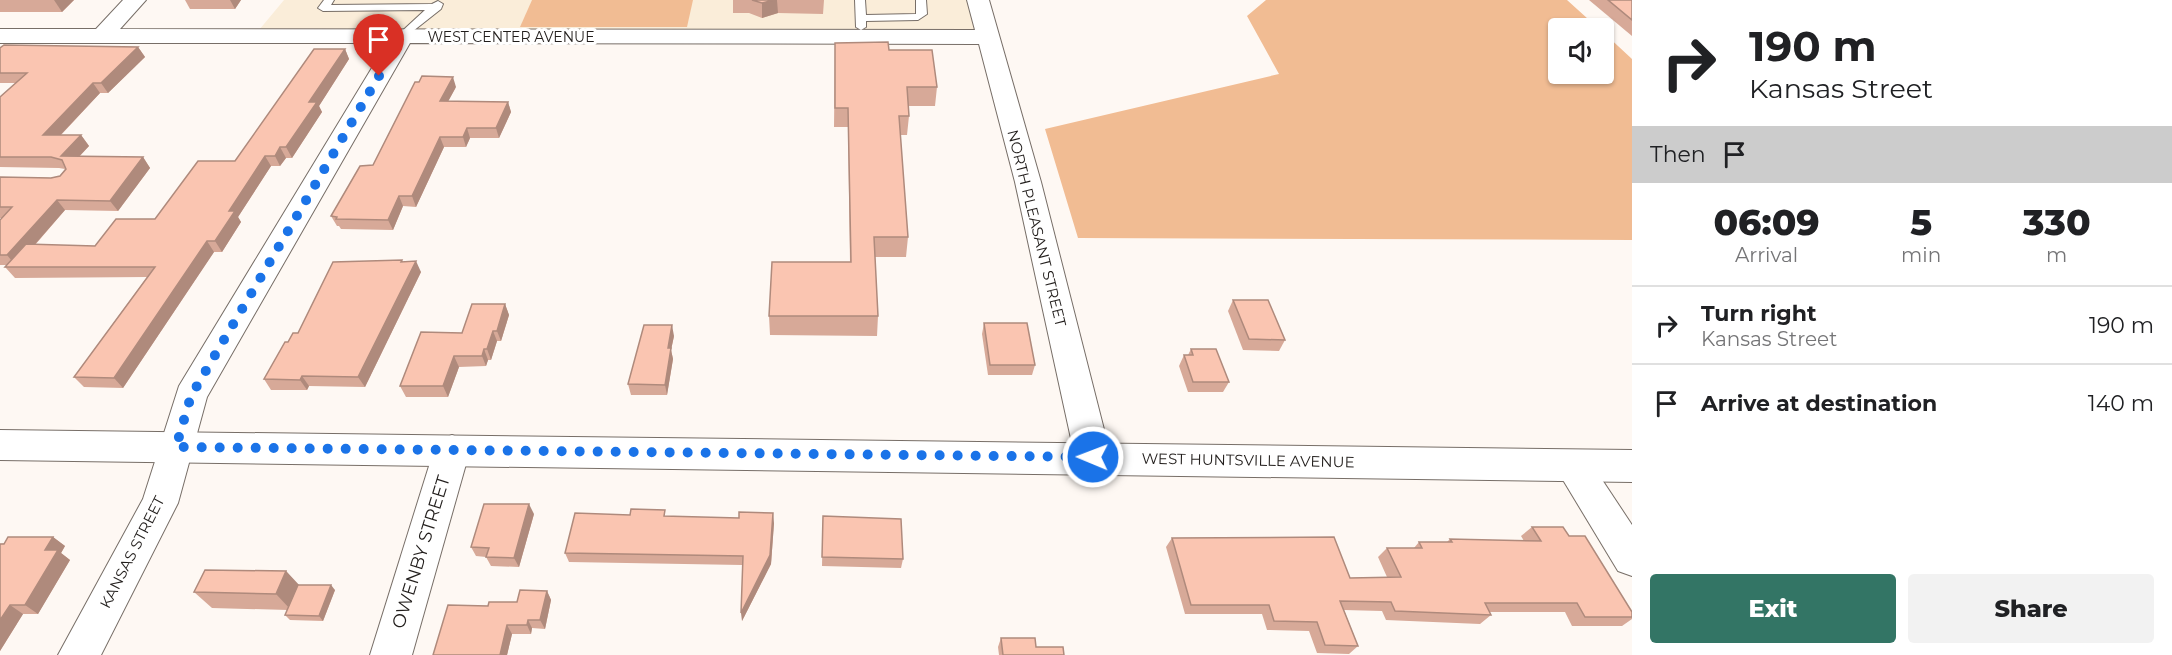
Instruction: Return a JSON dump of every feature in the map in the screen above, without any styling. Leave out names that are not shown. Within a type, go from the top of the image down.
[{"type":"main road","name":"WEST HUNTSVILLE AVENUE","points":[[0,445],[1093,457],[1632,466]]},
{"type":"street","points":[[102,36],[135,0]]},
{"type":"street","name":"NORTH PLEASANT STREET","points":[[978,0],[986,37],[1028,182],[1093,457]]},
{"type":"street","name":"WEST CENTER AVENUE","points":[[0,36],[403,36],[861,28],[986,37]]},
{"type":"street","name":"KANSAS STREET","points":[[79,655],[160,503],[191,396],[403,36]]},
{"type":"street","name":"OWENBY STREET","points":[[391,655],[452,450]]},
{"type":"street","points":[[1572,465],[1632,558]]},
{"type":"lane","points":[[329,0],[323,8],[386,3],[439,4]]},
{"type":"lane","points":[[860,0],[861,28],[918,17],[922,14],[921,0]]},
{"type":"lane","points":[[403,36],[439,4]]},
{"type":"shaded area","points":[[284,0],[978,0],[986,37],[254,36]]},
{"type":"shaded area","points":[[532,0],[693,0],[687,27],[520,27]]},
{"type":"shaded area","points":[[1266,0],[1567,0],[1587,18],[1548,18],[1548,84],[1614,84],[1614,42],[1632,59],[1632,240],[1078,238],[1045,129],[1279,74],[1247,16]]},
{"type":"building","points":[[752,0],[774,0],[762,3]]},
{"type":"building","points":[[1608,0],[1632,0],[1632,20]]},
{"type":"building","points":[[888,42],[889,50],[932,50],[937,87],[907,87],[909,116],[899,116],[908,237],[874,237],[878,316],[769,316],[772,262],[851,262],[848,108],[835,108],[835,43]]},
{"type":"building","points":[[4,45],[138,47],[101,83],[93,83],[43,135],[81,135],[61,156],[143,157],[110,201],[57,200],[7,255],[0,255],[0,220],[12,207],[0,207],[0,177],[51,178],[60,176],[66,169],[62,160],[51,157],[0,157],[0,97],[27,73],[0,73],[0,48]]},
{"type":"building","points":[[314,49],[345,49],[309,102],[317,102],[286,147],[280,147],[275,156],[265,156],[229,211],[235,211],[215,241],[207,241],[114,378],[74,377],[155,267],[5,267],[26,244],[95,246],[116,219],[155,219],[198,161],[235,161]]},
{"type":"building","points":[[422,76],[453,77],[440,101],[508,102],[496,128],[467,128],[463,137],[440,137],[412,196],[399,196],[388,220],[336,219],[337,217],[331,216],[360,166],[373,165],[415,82],[419,82]]},
{"type":"building","points":[[402,260],[401,262],[416,261],[358,377],[302,376],[300,380],[264,379],[285,342],[288,342],[293,333],[298,333],[333,262]]},
{"type":"building","points":[[1233,300],[1268,300],[1285,340],[1249,339]]},
{"type":"building","points":[[472,304],[505,304],[497,331],[493,331],[482,356],[454,356],[443,386],[400,386],[421,332],[462,333]]},
{"type":"building","points":[[984,323],[1027,323],[1035,365],[990,365]]},
{"type":"building","points":[[644,325],[672,325],[665,385],[628,384]]},
{"type":"building","points":[[1191,349],[1216,349],[1229,382],[1193,382],[1184,355],[1193,355]]},
{"type":"building","points":[[484,504],[529,504],[514,558],[486,557],[489,548],[471,547]]},
{"type":"building","points":[[631,509],[665,510],[664,516],[739,518],[739,512],[773,513],[770,555],[741,613],[743,556],[565,553],[575,513],[630,515]]},
{"type":"building","points":[[823,516],[901,519],[903,559],[822,557]]},
{"type":"building","points":[[1532,527],[1563,527],[1569,536],[1585,536],[1632,612],[1632,617],[1585,617],[1577,603],[1485,603],[1491,615],[1395,611],[1391,602],[1340,601],[1358,646],[1325,645],[1317,622],[1274,621],[1269,605],[1191,605],[1172,538],[1334,537],[1350,578],[1401,577],[1387,548],[1422,548],[1419,542],[1452,542],[1450,539],[1541,541]]},
{"type":"building","points":[[8,537],[53,537],[45,550],[58,550],[25,605],[10,605],[0,620],[0,544],[4,544]]},
{"type":"building","points":[[205,570],[286,571],[276,594],[194,592]]},
{"type":"building","points":[[298,585],[331,585],[319,616],[285,615]]},
{"type":"building","points":[[520,590],[547,591],[540,620],[528,620],[527,625],[507,625],[500,655],[433,655],[448,605],[488,606],[489,602],[517,602]]},
{"type":"building","points":[[1001,638],[1035,638],[1036,647],[1063,647],[1064,655],[1003,655]]},
{"type":"route","points":[[379,76],[191,396],[176,447],[1093,457]]}]
